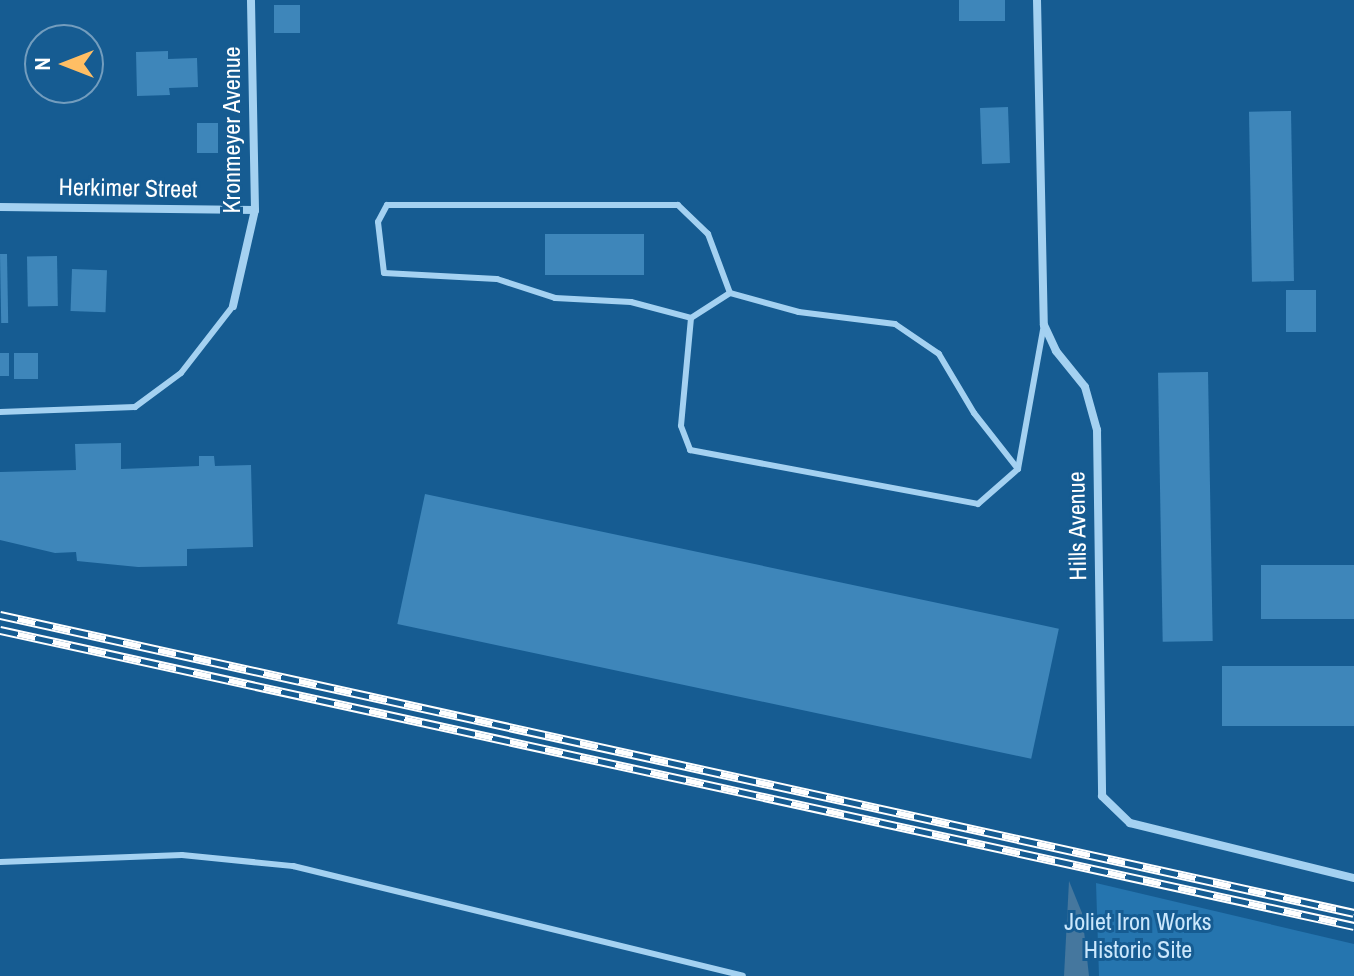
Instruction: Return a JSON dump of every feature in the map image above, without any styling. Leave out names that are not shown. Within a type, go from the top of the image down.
[{"type":"street","name":"Kronmeyer Avenue","points":[[233,306],[255,210],[251,0]]},
{"type":"street","name":"Hills Avenue","points":[[1037,0],[1044,325],[1056,351],[1085,387],[1097,430],[1102,796],[1130,823],[1354,878]]},
{"type":"street","name":"Herkimer Street","points":[[0,207],[255,210]]},
{"type":"lane","points":[[730,293],[708,234],[678,205],[387,205],[378,222],[384,273],[497,279],[555,298],[631,302],[691,318],[730,293],[799,312],[895,324],[939,354],[974,413],[1018,469]]},
{"type":"lane","points":[[0,412],[135,407],[181,373],[233,306]]},
{"type":"lane","points":[[691,318],[681,426],[690,450],[978,504],[1018,469],[1044,325]]},
{"type":"lane","points":[[0,862],[182,855],[293,866],[743,976]]},
{"type":"green space","name":"Joliet Iron Works Historic Site","points":[[1096,883],[1354,944],[1354,976],[1099,976]]},
{"type":"shaded area","points":[[1069,881],[1082,913],[1089,976],[1064,976]]},
{"type":"building","points":[[959,0],[1005,0],[1005,21],[959,21]]},
{"type":"building","points":[[274,5],[300,5],[300,33],[274,33]]},
{"type":"building","points":[[168,51],[168,59],[197,58],[198,87],[169,88],[170,95],[137,96],[136,52]]},
{"type":"building","points":[[1008,107],[1010,163],[982,164],[980,108]]},
{"type":"building","points":[[1291,111],[1294,281],[1252,282],[1249,112]]},
{"type":"building","points":[[197,123],[218,123],[218,153],[197,153]]},
{"type":"building","points":[[545,234],[644,234],[644,275],[545,275]]},
{"type":"building","points":[[0,254],[7,254],[8,323],[1,323]]},
{"type":"building","points":[[57,256],[58,306],[28,307],[27,257]]},
{"type":"building","points":[[72,269],[107,270],[106,312],[71,311]]},
{"type":"building","points":[[1286,290],[1316,290],[1316,332],[1286,332]]},
{"type":"building","points":[[0,353],[9,353],[9,376],[0,376]]},
{"type":"building","points":[[14,353],[38,353],[38,379],[14,379]]},
{"type":"building","points":[[1208,372],[1213,641],[1163,642],[1158,373]]},
{"type":"building","points":[[121,443],[121,469],[199,466],[199,456],[214,456],[215,466],[251,465],[253,547],[187,549],[187,566],[138,567],[77,561],[76,552],[55,553],[0,540],[0,472],[76,470],[75,444]]},
{"type":"building","points":[[425,494],[1059,629],[1031,759],[397,624]]},
{"type":"building","points":[[1261,565],[1354,565],[1354,619],[1261,619]]},
{"type":"building","points":[[1222,666],[1354,666],[1354,726],[1222,726]]},
{"type":"railway","points":[[0,615],[1354,913]]},
{"type":"railway","points":[[0,630],[1354,926]]}]
